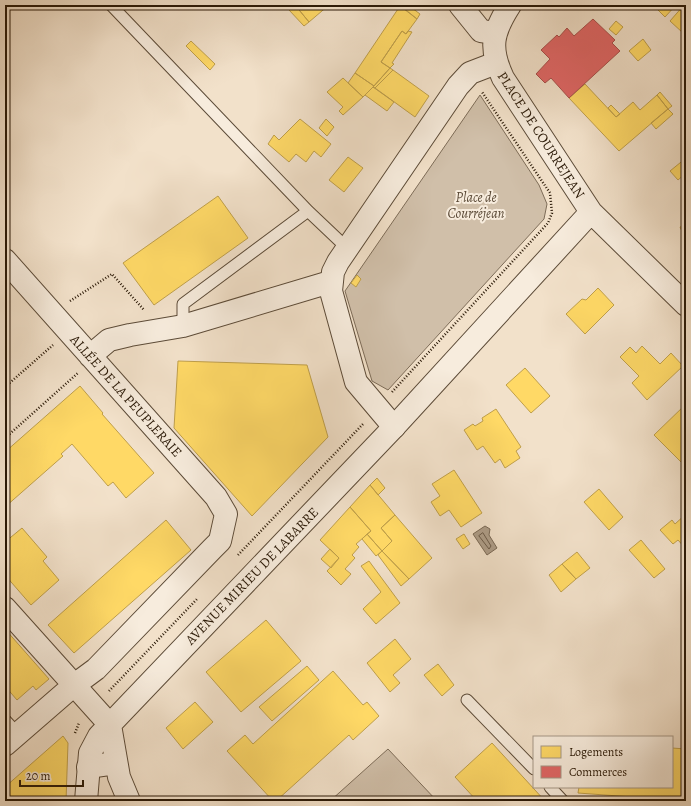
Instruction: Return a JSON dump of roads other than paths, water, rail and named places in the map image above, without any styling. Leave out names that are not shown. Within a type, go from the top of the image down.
[{"type":"street","points":[[460,5],[481,31],[495,33]]},
{"type":"street","points":[[496,63],[493,49],[495,33],[510,5]]},
{"type":"street","name":"PLACE DE COURREJEAN","points":[[330,282],[335,267],[347,248],[458,86],[470,73],[496,63],[503,78],[591,212],[394,427]]},
{"type":"street","points":[[591,212],[686,305]]},
{"type":"street","name":"ALLÉE DE LA PEUPLERAIE","points":[[5,260],[86,363],[216,496],[226,514],[220,541],[96,669],[73,686]]},
{"type":"street","points":[[86,363],[109,340],[183,326],[330,282],[331,291],[356,382],[394,427]]},
{"type":"street","name":"AVENUE MIRIEU DE LABARRE","points":[[86,801],[90,753],[96,742],[110,725],[394,427]]},
{"type":"street","points":[[5,608],[73,686],[110,725],[116,763],[129,801]]},
{"type":"street","points":[[9,733],[73,686]]},
{"type":"street","points":[[88,767],[116,763]]},
{"type":"lane","points":[[111,5],[308,212],[347,248]]},
{"type":"lane","points":[[183,326],[183,304],[308,212]]},
{"type":"lane","points":[[467,700],[533,768]]},
{"type":"lane","points":[[551,788],[563,801]]},
{"type":"water","points":[[485,526],[490,529],[489,535],[497,548],[487,555],[473,534]]},
{"type":"park label","name":"Place de Courréjean","points":[[476,206]]}]
